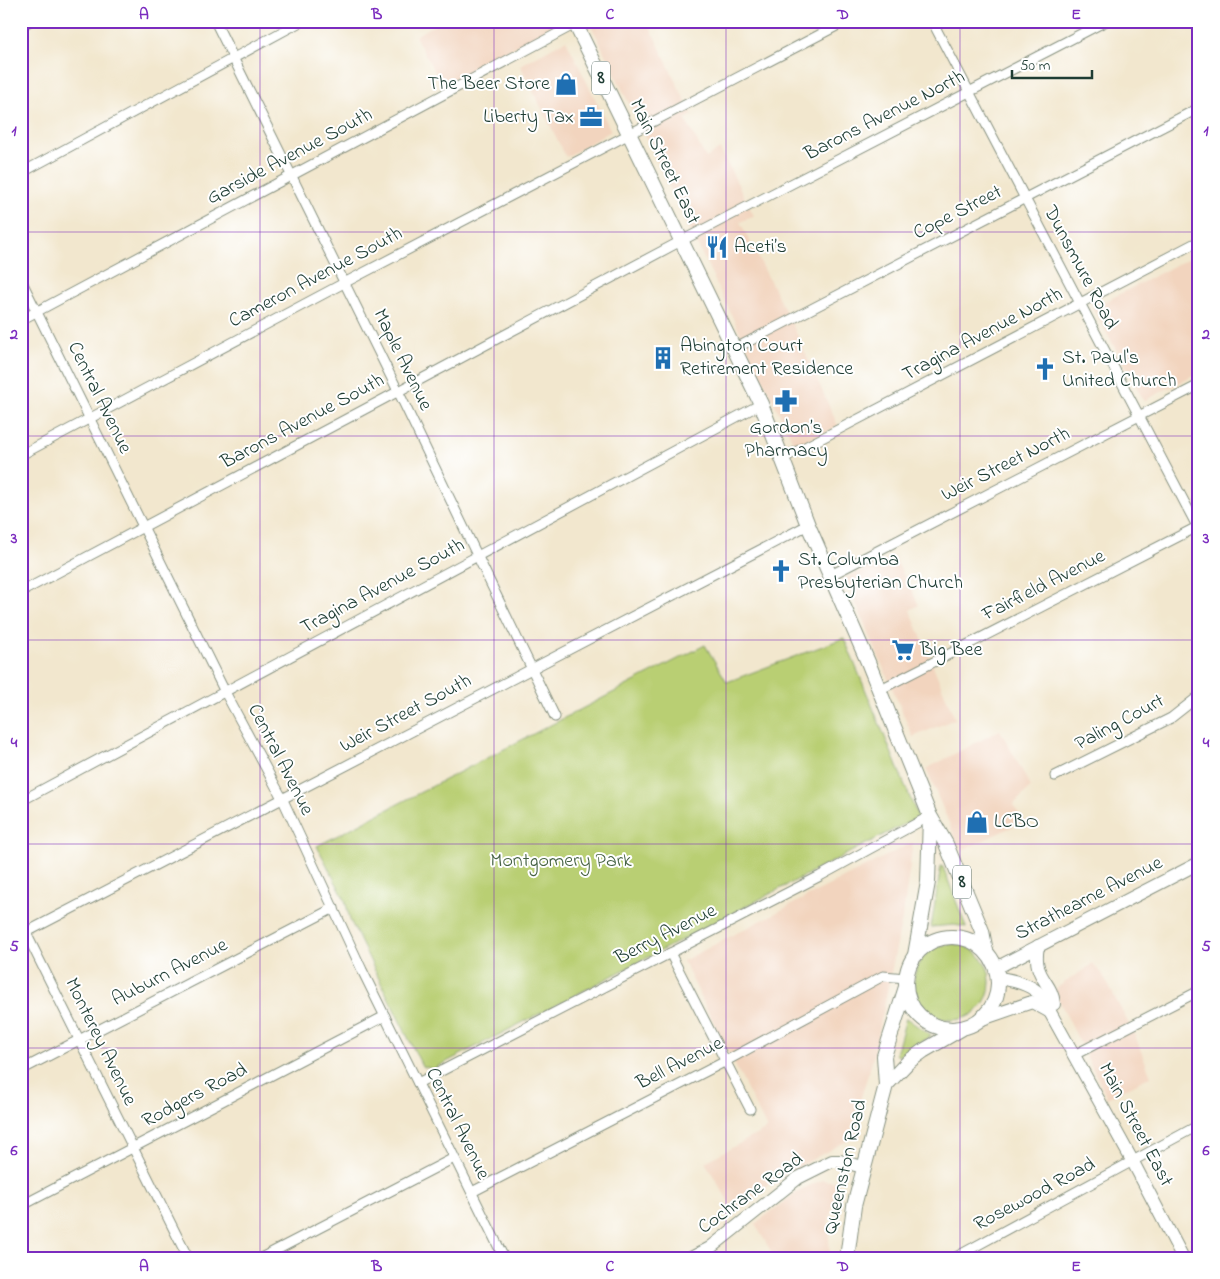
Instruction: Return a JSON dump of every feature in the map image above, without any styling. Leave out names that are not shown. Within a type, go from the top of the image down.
[{"type":"main road","name":"Main Street East","points":[[576,22],[628,134],[761,404],[829,576],[879,690],[930,816],[946,844],[982,931],[986,951]]},
{"type":"main road","name":"Main Street East","points":[[915,955],[928,882],[930,816]]},
{"type":"main road","points":[[952,936],[966,939],[986,951],[997,973],[994,1002],[980,1020],[962,1028],[939,1027],[920,1016],[911,1005],[906,982],[915,955],[928,944],[952,936]]},
{"type":"main road","name":"Queenston Road","points":[[847,1258],[849,1231],[863,1167],[886,1085],[884,1056],[906,982]]},
{"type":"main road","name":"Queenston Road","points":[[886,1085],[908,1062],[962,1028]]},
{"type":"street","points":[[21,24],[27,21]]},
{"type":"street","name":"Maple Avenue","points":[[215,21],[398,391],[555,717]]},
{"type":"street","points":[[21,173],[302,21]]},
{"type":"street","name":"Cameron Avenue South","points":[[21,455],[344,283],[846,21]]},
{"type":"street","name":"Dunsmure Road","points":[[932,21],[1023,199],[1198,528]]},
{"type":"street","name":"Barons Avenue North","points":[[681,241],[1106,21]]},
{"type":"street","name":"Garside Avenue South","points":[[21,320],[576,22]]},
{"type":"street","name":"Cope Street","points":[[734,349],[1199,108]]},
{"type":"street","name":"Barons Avenue South","points":[[21,592],[681,241]]},
{"type":"street","name":"Tragina Avenue North","points":[[782,459],[1199,241]]},
{"type":"street","name":"Central Avenue","points":[[21,280],[225,692],[283,800],[385,1016],[504,1258]]},
{"type":"street","name":"Weir Street North","points":[[829,576],[1199,385]]},
{"type":"street","name":"Tragina Avenue South","points":[[21,801],[761,404]]},
{"type":"street","name":"Weir Street South","points":[[24,934],[283,800],[532,666],[808,525]]},
{"type":"street","name":"Fairfield Avenue","points":[[879,690],[1198,528]]},
{"type":"street","name":"Paling Court","points":[[1055,776],[1171,718],[1199,696]]},
{"type":"street","name":"Berry Avenue","points":[[418,1083],[820,876],[930,816]]},
{"type":"street","name":"Strathearne Avenue","points":[[997,973],[1038,946],[1199,864]]},
{"type":"street","name":"Auburn Avenue","points":[[21,1070],[334,908]]},
{"type":"street","name":"Monterey Avenue","points":[[21,923],[24,934],[80,1039],[188,1258]]},
{"type":"street","points":[[1038,946],[1036,964],[1054,1000],[1056,1024]]},
{"type":"street","points":[[670,953],[724,1062],[750,1109]]},
{"type":"street","name":"Main Street East","points":[[997,973],[1021,983],[1037,992],[1046,1000],[1056,1024],[1134,1162],[1182,1258]]},
{"type":"street","name":"Bell Avenue","points":[[472,1192],[724,1062],[883,976],[906,982]]},
{"type":"street","points":[[1074,1055],[1199,991]]},
{"type":"street","points":[[980,1020],[1032,1002],[1050,1012]]},
{"type":"street","name":"Rodgers Road","points":[[21,1206],[134,1149],[385,1016]]},
{"type":"street","name":"Rosewood Road","points":[[954,1258],[1134,1162],[1152,1150],[1199,1125]]},
{"type":"street","points":[[261,1258],[454,1158]]},
{"type":"street","name":"Cochrane Road","points":[[691,1258],[710,1248],[798,1178],[832,1162],[840,1161],[863,1167]]},
{"type":"shaded area","points":[[441,21],[555,21],[556,25],[442,85],[415,36]]},
{"type":"shaded area","points":[[589,21],[647,21],[692,115],[685,119],[706,158],[720,149],[754,216],[740,222],[796,332],[838,426],[795,446]]},
{"type":"shaded area","points":[[566,40],[611,131],[566,157],[520,65]]},
{"type":"shaded area","points":[[1199,253],[1199,372],[1144,401],[1093,308]]},
{"type":"shaded area","points":[[894,557],[919,605],[910,610],[955,719],[913,737],[845,578]]},
{"type":"shaded area","points":[[1000,730],[1031,787],[1013,805],[1024,821],[961,851],[926,769]]},
{"type":"shaded area","points":[[913,842],[904,909],[875,1051],[848,1140],[771,1182],[735,1212],[705,1162],[767,1129],[683,961]]},
{"type":"shaded area","points":[[1092,964],[1102,973],[1135,1036],[1151,1076],[1107,1098],[1054,990]]},
{"type":"shaded area","points":[[822,1180],[839,1182],[828,1224],[830,1258],[775,1258],[755,1224],[798,1191]]},
{"type":"green space","name":"Montgomery Park","points":[[844,638],[918,817],[433,1069],[422,1066],[350,920],[345,900],[317,846],[705,645],[727,682]]},
{"type":"green space","points":[[941,866],[966,927],[954,925],[931,927]]},
{"type":"green space","points":[[960,944],[973,950],[984,961],[990,974],[988,997],[973,1014],[960,1020],[944,1020],[931,1014],[916,997],[914,974],[920,961],[937,946]]},
{"type":"green space","points":[[906,1018],[931,1036],[898,1056],[896,1054]]},
{"type":"place","name":"The Beer Store","points":[[566,84]]},
{"type":"place","name":"Liberty Tax","points":[[591,117]]},
{"type":"place","name":"Aceti’s","points":[[717,247]]},
{"type":"place","name":"Abington Court Retirement Residence","points":[[663,358]]},
{"type":"place","name":"St. Paul's United Church","points":[[1045,369]]},
{"type":"place","name":"Gordon’s Pharmacy","points":[[786,401]]},
{"type":"place","name":"St. Columba Presbyterian Church","points":[[781,571]]},
{"type":"place","name":"Big Bee","points":[[903,650]]},
{"type":"place","name":"LCBO","points":[[977,822]]}]
